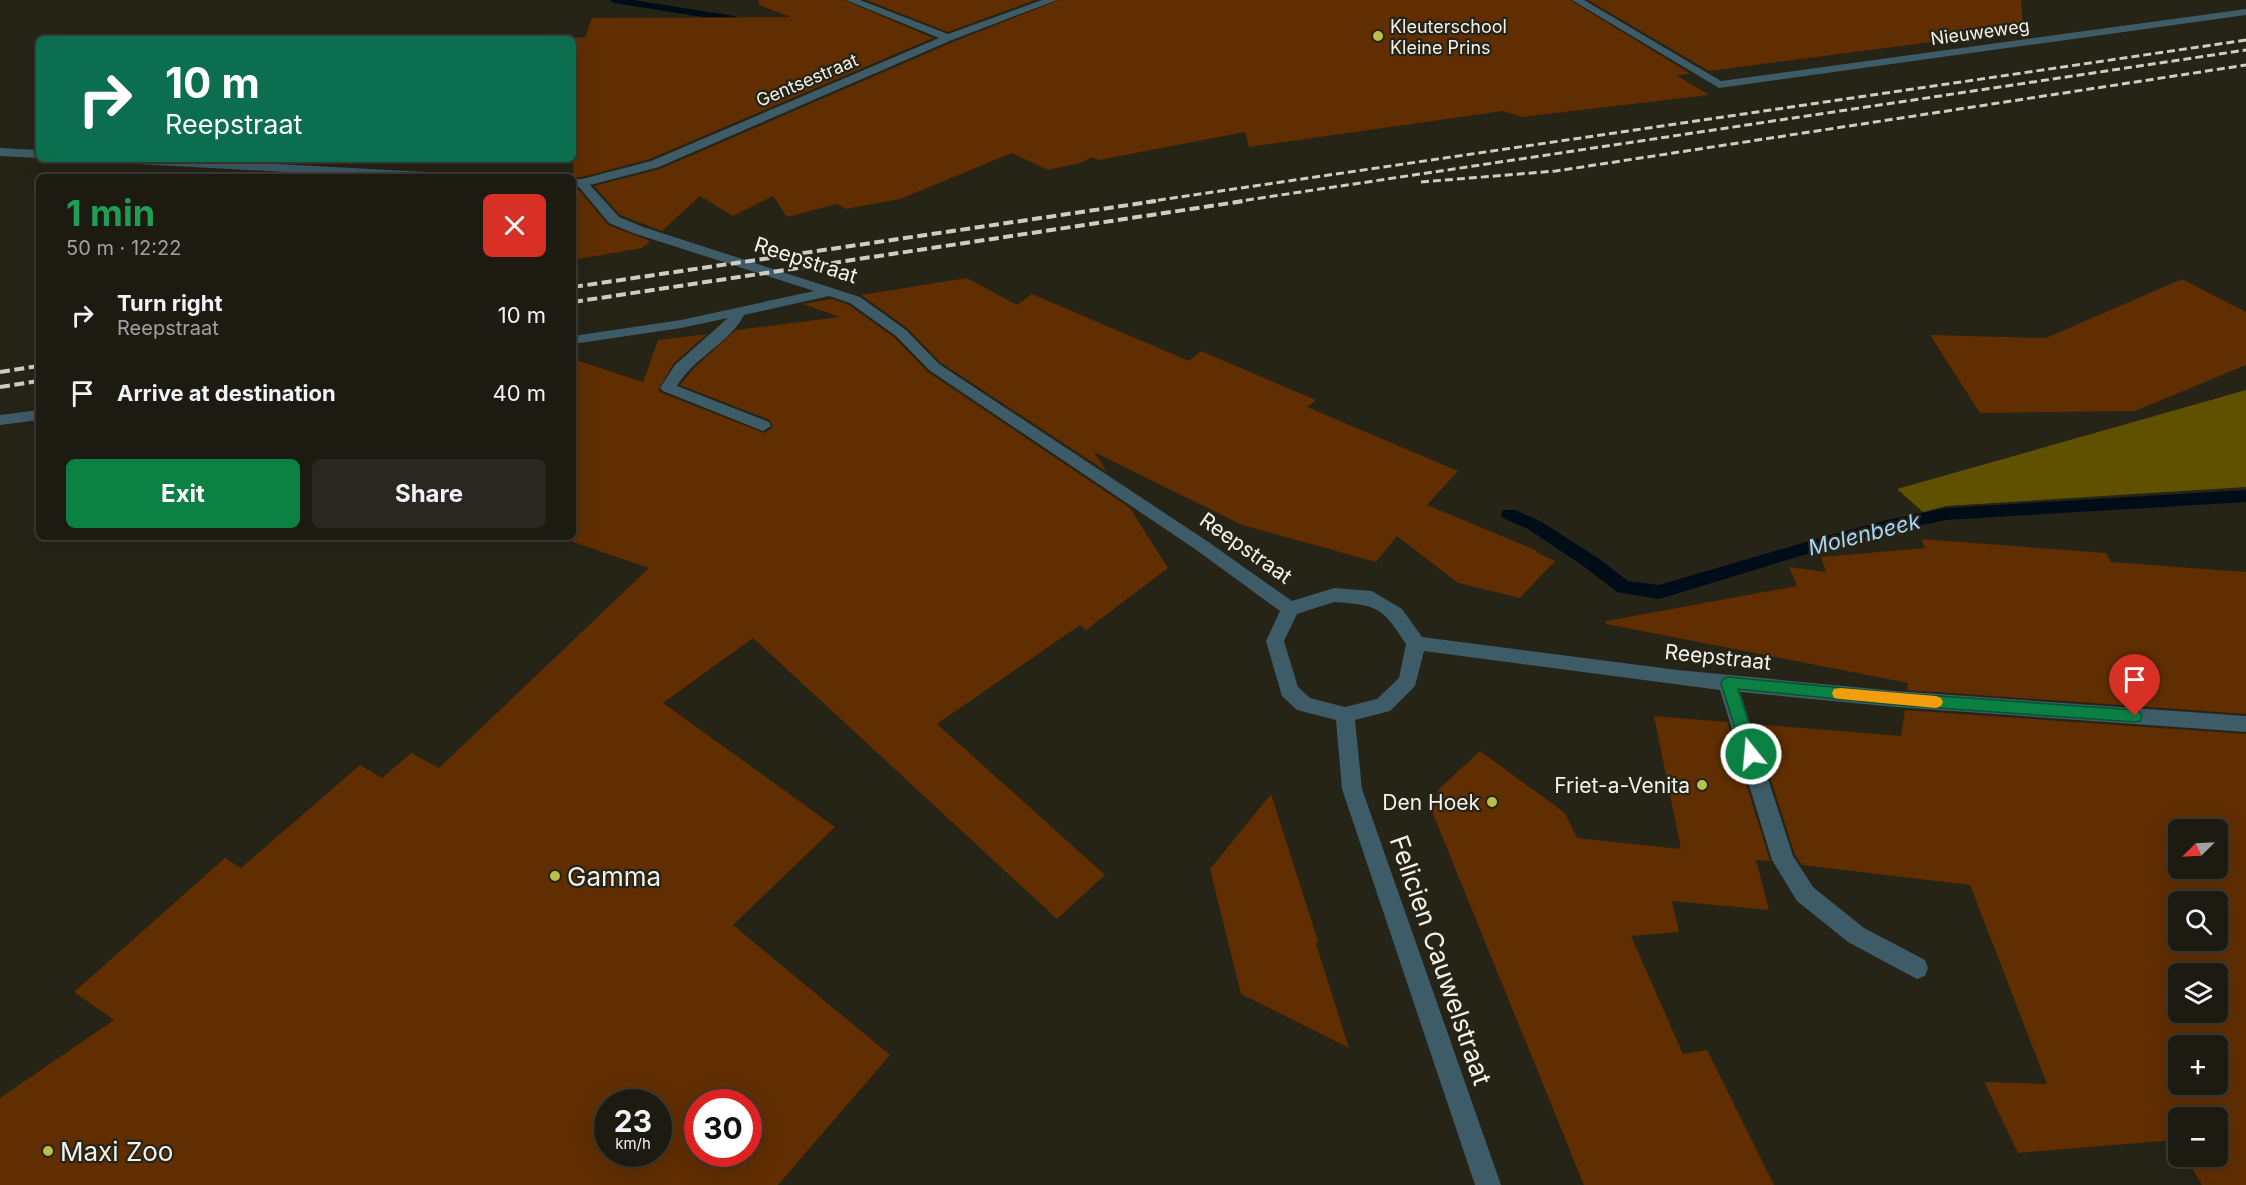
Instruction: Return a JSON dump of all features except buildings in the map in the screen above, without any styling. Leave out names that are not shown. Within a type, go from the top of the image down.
[{"type":"street","points":[[851,0],[948,38]]},
{"type":"street","name":"Gentsestraat","points":[[578,183],[656,164],[948,38],[1052,0]]},
{"type":"street","name":"Nieuweweg","points":[[1581,0],[1719,85],[2246,12]]},
{"type":"street","points":[[0,152],[36,154]]},
{"type":"street","points":[[231,162],[407,174]]},
{"type":"street","name":"Reepstraat","points":[[578,183],[614,220],[638,230],[855,300],[901,333],[934,367],[1201,545],[1290,609],[1334,595],[1372,598],[1396,614],[1416,644],[1728,683],[1896,699],[2246,724]]},
{"type":"street","points":[[576,340],[681,324],[826,292]]},
{"type":"street","points":[[738,312],[732,324],[680,368],[668,388],[763,426]]},
{"type":"street","points":[[0,420],[36,415]]},
{"type":"street","points":[[1290,609],[1275,641],[1289,691],[1304,704],[1345,715],[1383,705],[1408,681],[1416,644]]},
{"type":"street","points":[[1728,683],[1783,860],[1805,894],[1856,934],[1917,968]]},
{"type":"street","name":"Felicien Cauwelstraat","points":[[1345,715],[1352,789],[1488,1185]]},
{"type":"shaded area","points":[[2246,390],[2246,487],[1946,506],[1923,512],[1897,489]]},
{"type":"waterway","name":"Molenbeek","points":[[614,0],[734,19]]},
{"type":"waterway","name":"Molenbeek","points":[[1509,514],[1534,525],[1592,563],[1623,587],[1659,592],[1816,545],[1887,526],[1946,514],[2246,496]]},
{"type":"railway","points":[[1146,202],[2246,40]]},
{"type":"railway","points":[[1234,202],[2246,50]]},
{"type":"railway","points":[[1421,182],[1556,171],[2246,65]]},
{"type":"railway","points":[[576,287],[1156,201]]},
{"type":"railway","points":[[576,302],[1244,201]]},
{"type":"railway","points":[[0,372],[36,366]]},
{"type":"railway","points":[[0,387],[36,381]]},
{"type":"slow traffic","points":[[1840,693],[1936,702]]},
{"type":"place","name":"Kleuterschool Kleine Prins","points":[[1378,36]]},
{"type":"place","name":"Friet-a-Venita","points":[[1702,785]]},
{"type":"place","name":"Den Hoek","points":[[1492,802]]},
{"type":"place","name":"Gamma","points":[[555,876]]},
{"type":"place","name":"Maxi Zoo","points":[[48,1151]]},
{"type":"route","points":[[1751,754],[1728,683],[1896,699],[2135,716]]}]
